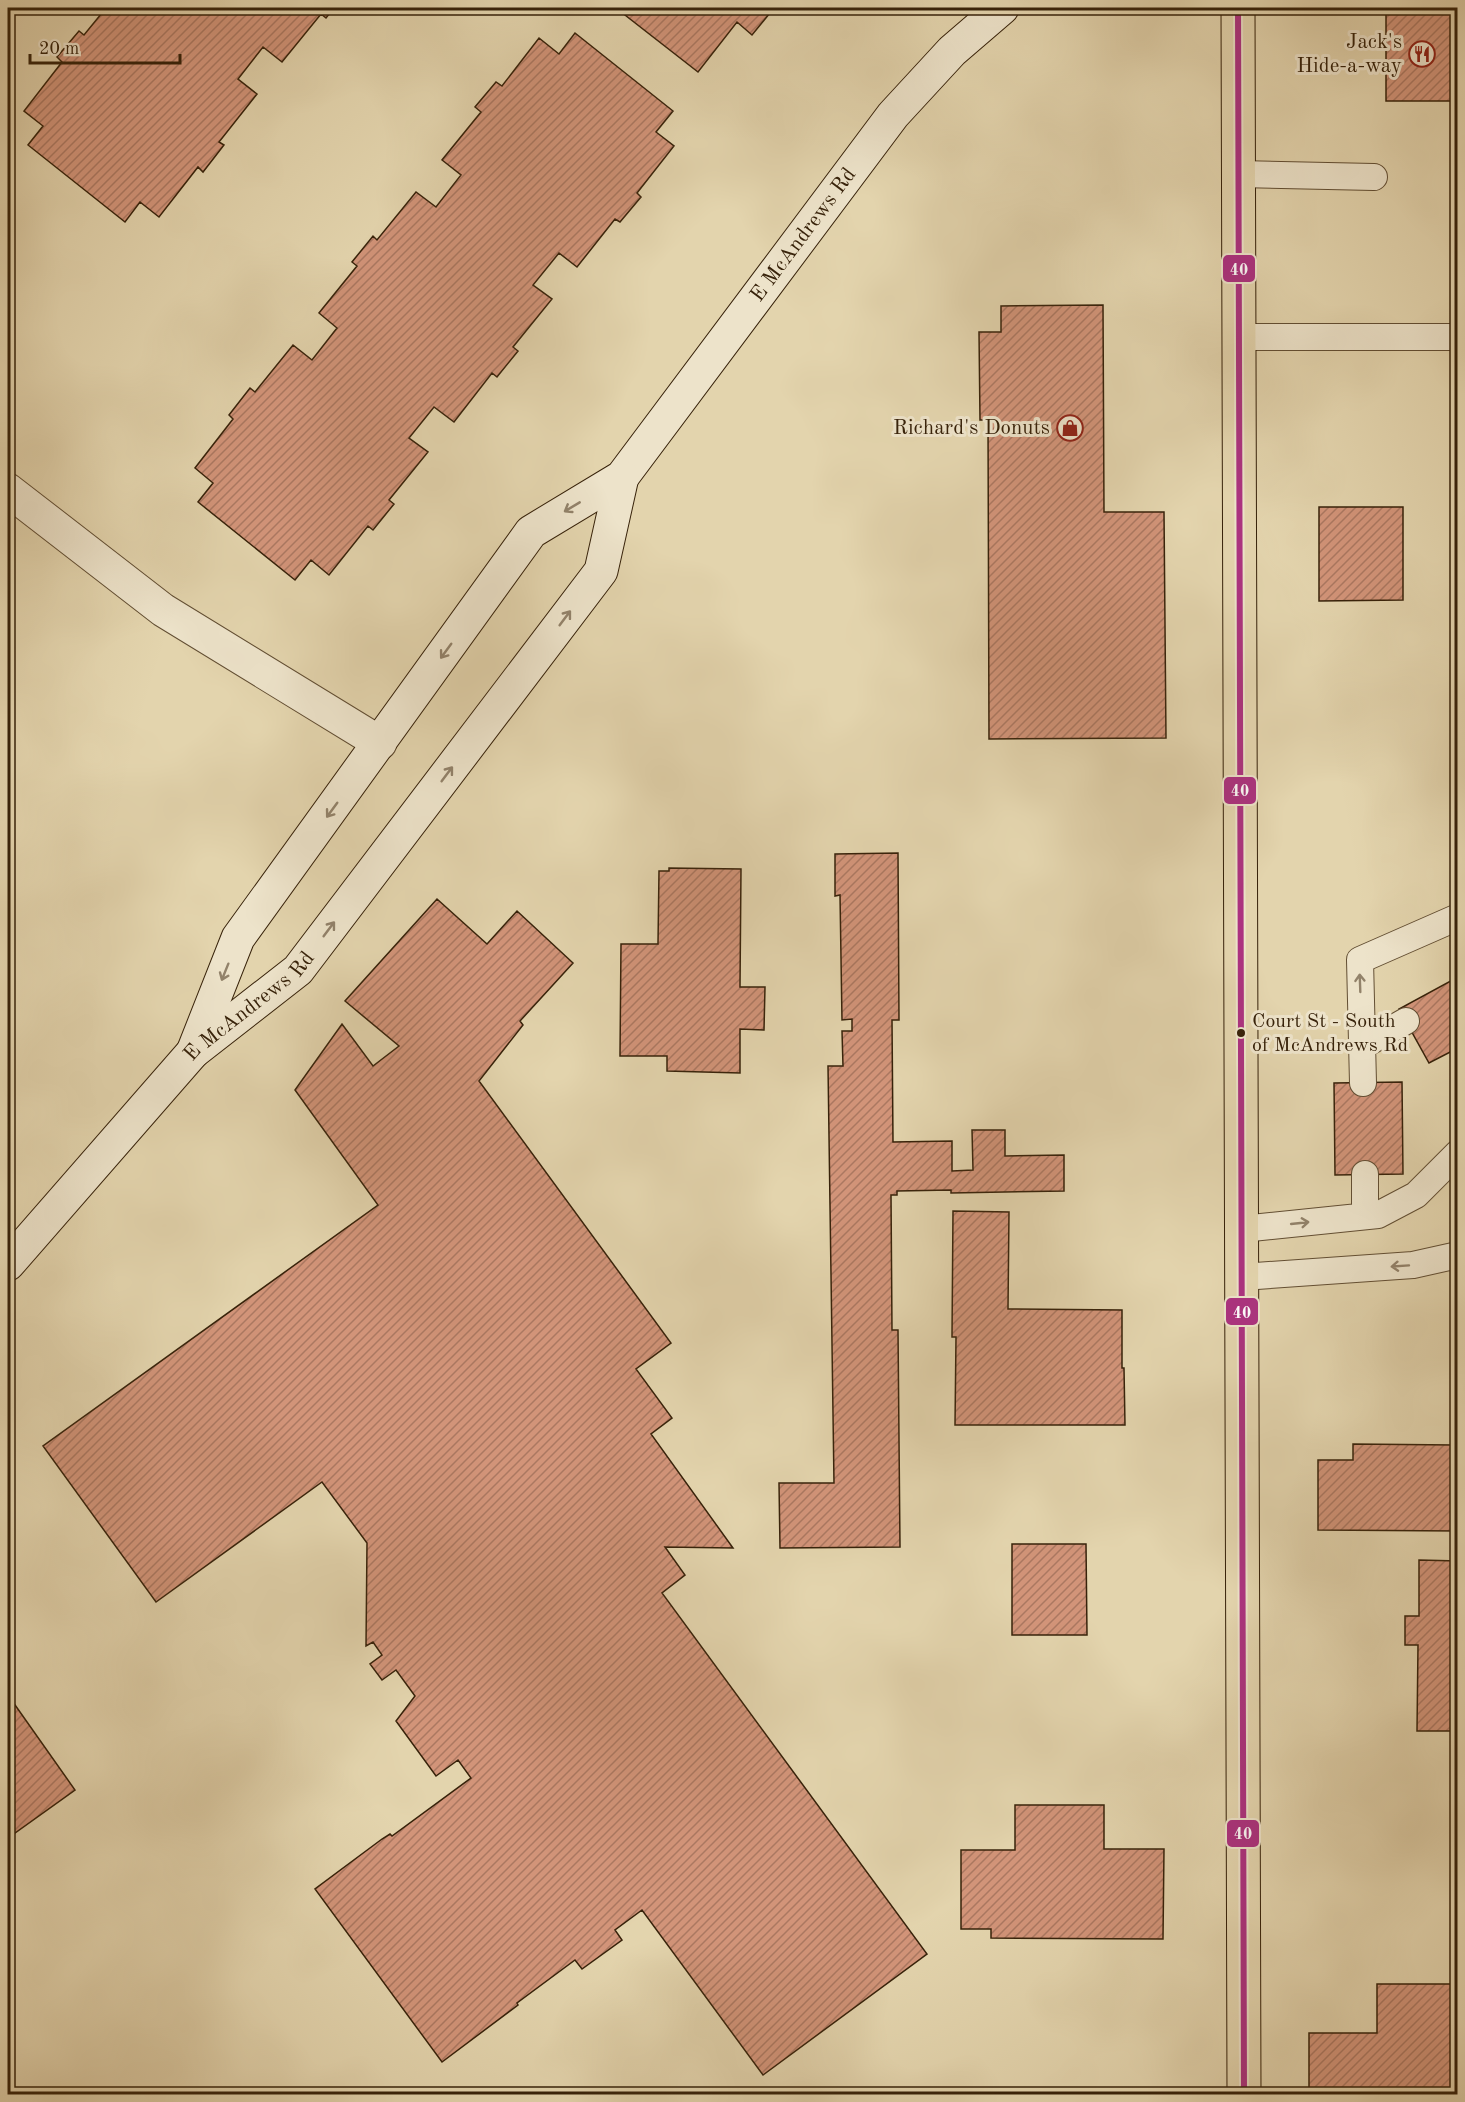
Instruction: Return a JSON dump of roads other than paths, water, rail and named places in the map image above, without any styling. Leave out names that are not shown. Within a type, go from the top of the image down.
[{"type":"main road","name":"E McAndrews Rd","points":[[193,1052],[238,938],[531,531],[622,477],[893,115],[952,51],[1002,8]]},
{"type":"main road","points":[[1238,8],[1244,2094]]},
{"type":"main road","name":"E McAndrews Rd","points":[[193,1052],[298,970],[601,571],[622,477]]},
{"type":"main road","points":[[8,490],[163,610],[380,743]]},
{"type":"main road","points":[[8,1264],[193,1052]]},
{"type":"lane","points":[[1239,174],[1374,177]]},
{"type":"lane","points":[[1239,337],[1458,337]]},
{"type":"lane","points":[[1363,1083],[1360,960],[1458,916]]},
{"type":"lane","points":[[1362,1046],[1406,1021]]},
{"type":"lane","points":[[1242,1229],[1377,1215],[1416,1195],[1458,1153]]},
{"type":"lane","points":[[1365,1174],[1365,1215]]},
{"type":"lane","points":[[1242,1277],[1413,1265],[1458,1256]]},
{"type":"place","name":"Jack's Hide-a-way","points":[[1422,54]]},
{"type":"place","name":"Richard's Donuts","points":[[1070,428]]},
{"type":"place","name":"Court St - South of McAndrews Rd","points":[[1241,1033]]}]
